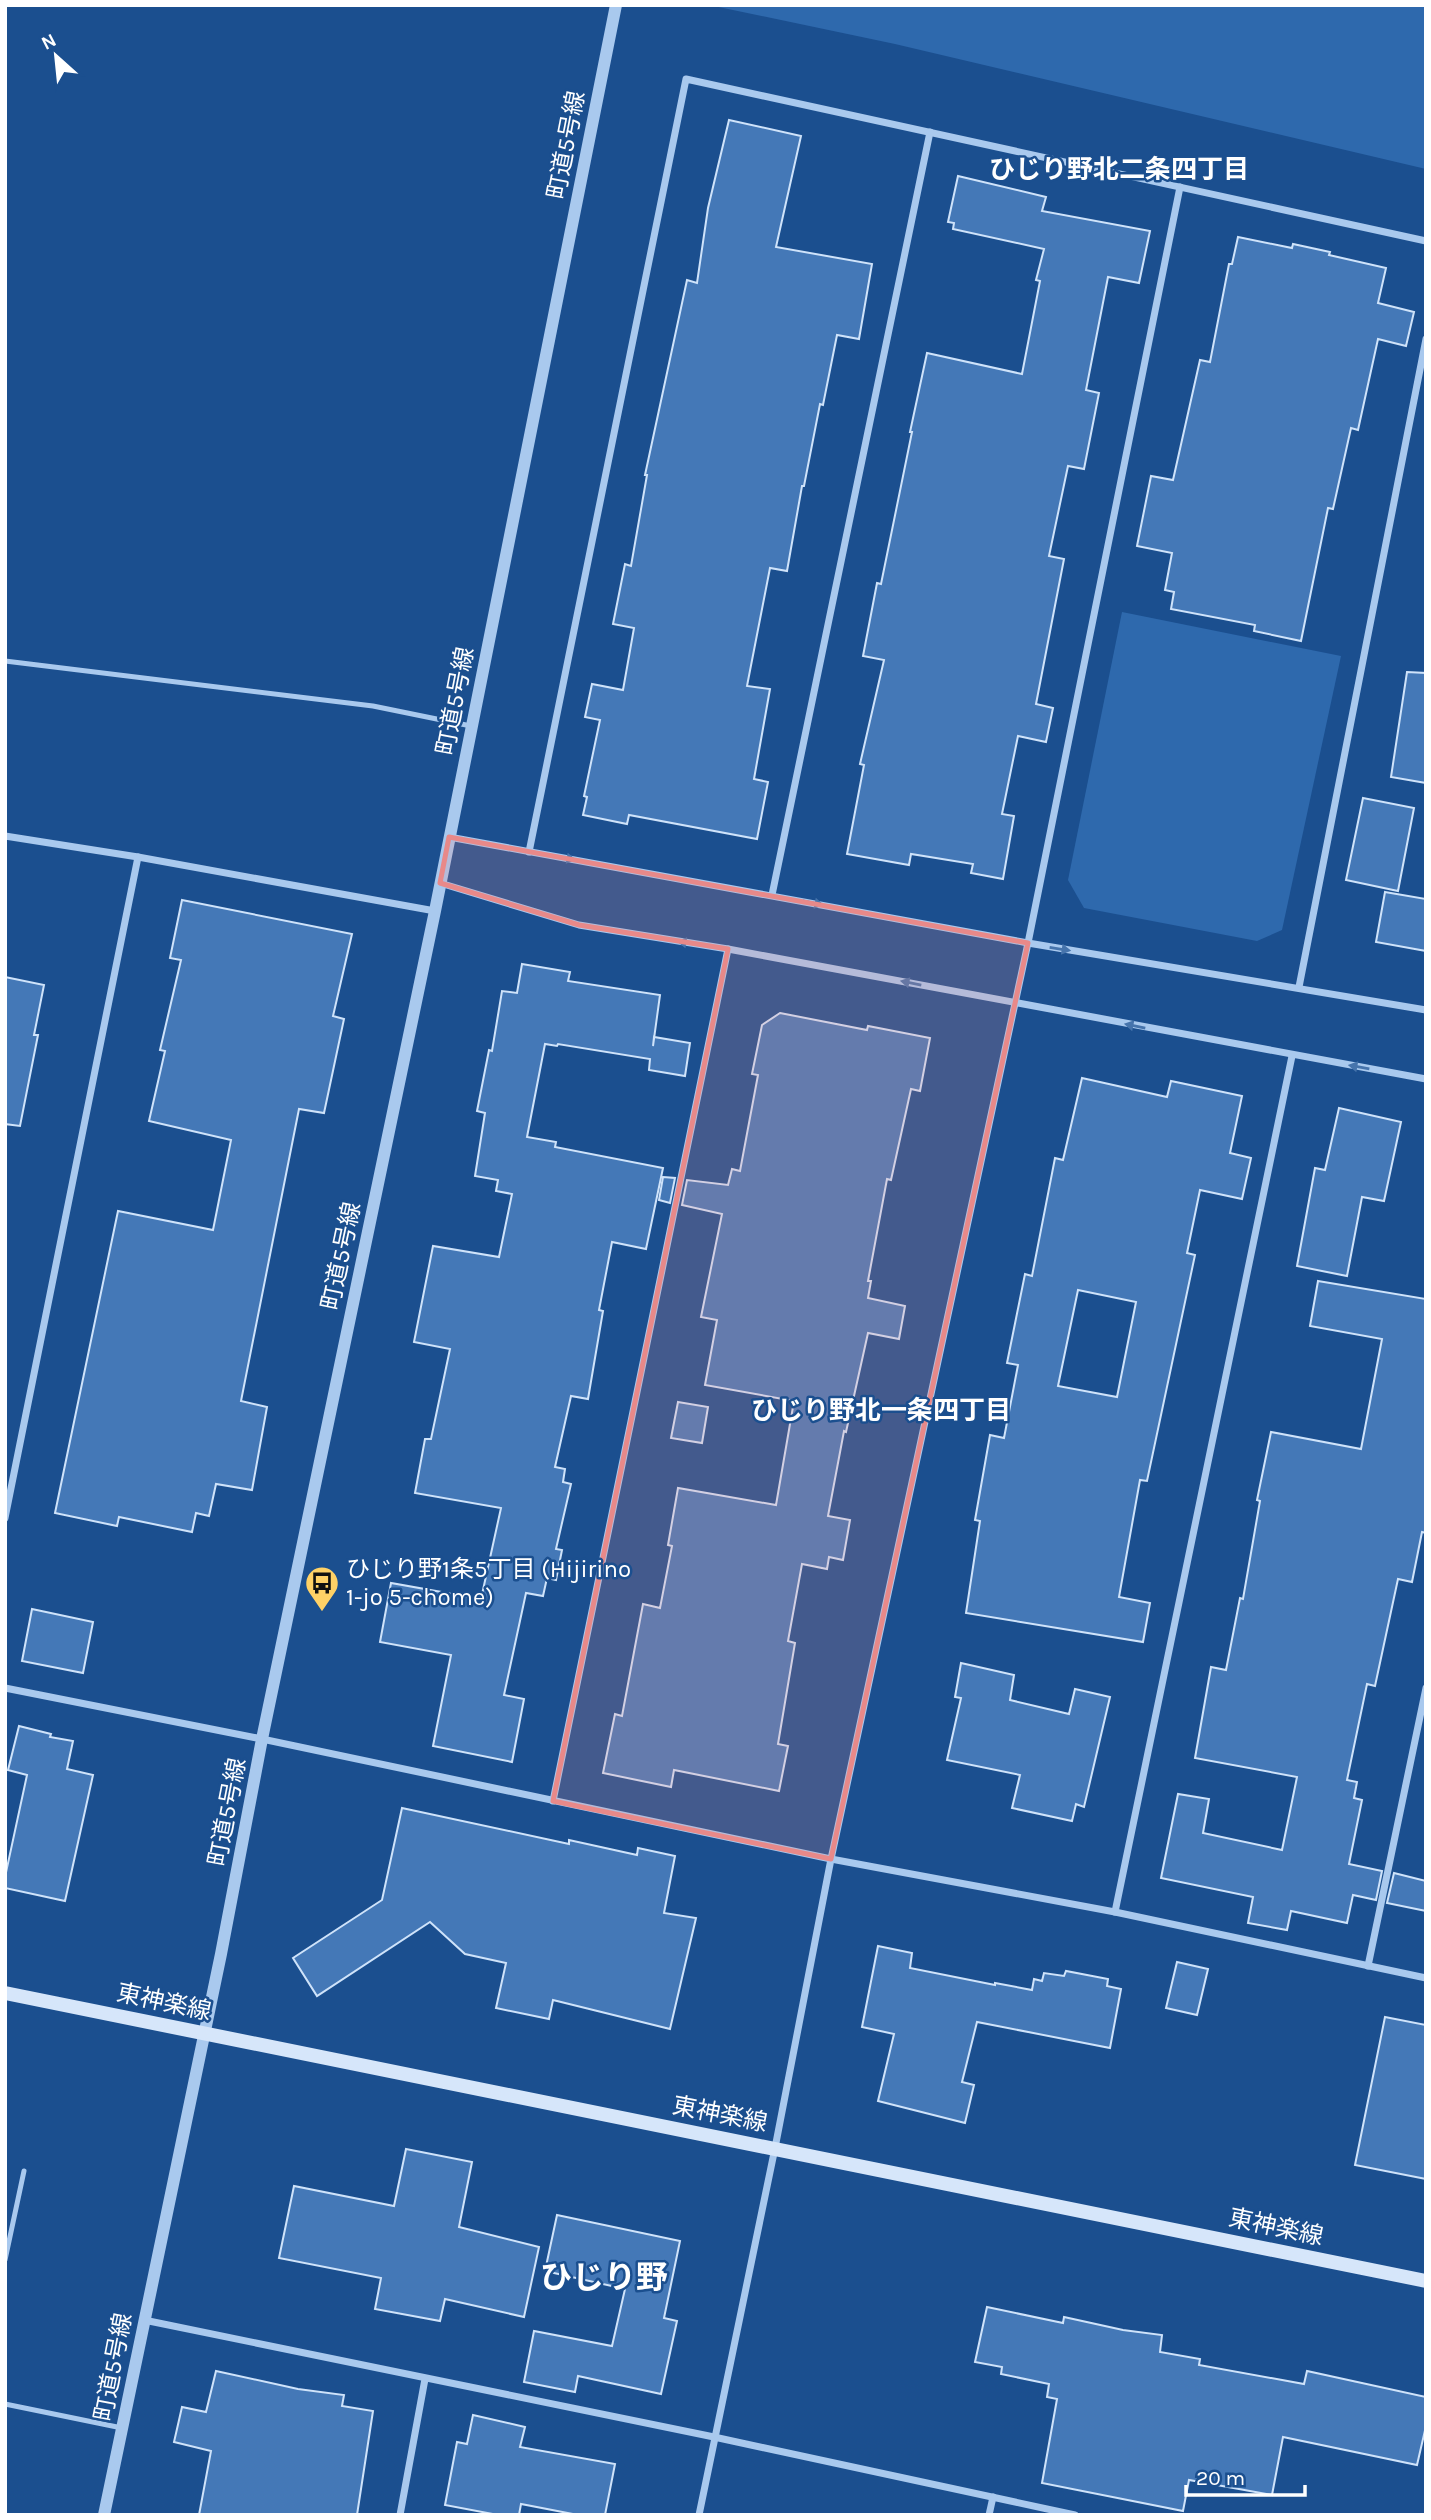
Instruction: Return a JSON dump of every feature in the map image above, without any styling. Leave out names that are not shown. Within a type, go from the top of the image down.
[{"type":"main road","name":"東神楽線","points":[[5,1993],[1426,2281]]},
{"type":"street","name":"町道5号線","points":[[104,2515],[435,911],[616,5]]},
{"type":"street","points":[[530,852],[686,79],[1426,241]]},
{"type":"street","points":[[772,895],[930,132]]},
{"type":"street","points":[[699,2515],[775,2148],[831,1859],[1013,1002],[1028,943],[1180,187]]},
{"type":"street","points":[[1299,987],[1426,339]]},
{"type":"street","points":[[5,836],[138,857],[435,911]]},
{"type":"street","points":[[449,837],[1028,943],[1426,1010]]},
{"type":"street","points":[[5,1518],[138,857]]},
{"type":"street","points":[[440,883],[579,925],[728,949],[1426,1079]]},
{"type":"street","points":[[553,1801],[728,949]]},
{"type":"street","points":[[1115,1912],[1292,1056]]},
{"type":"street","points":[[5,1688],[262,1739],[831,1859],[1115,1912],[1426,1978]]},
{"type":"street","points":[[1368,1966],[1426,1688]]},
{"type":"street","points":[[144,2319],[715,2437],[1075,2515]]},
{"type":"street","points":[[400,2515],[425,2379]]},
{"type":"street","points":[[989,2515],[993,2497]]},
{"type":"lane","points":[[5,661],[373,706],[471,726]]},
{"type":"lane","points":[[5,2260],[24,2171]]},
{"type":"lane","points":[[5,2404],[122,2428]]},
{"type":"highlighted area","points":[[449,837],[1028,943],[831,1859],[553,1801],[728,949],[579,925],[440,883]]},
{"type":"shaded area","points":[[709,5],[1426,5],[1426,169],[895,44]]},
{"type":"shaded area","points":[[1122,612],[1341,656],[1282,930],[1257,941],[1084,908],[1068,880]]},
{"type":"building","points":[[729,120],[801,136],[776,247],[872,264],[859,339],[837,335],[823,405],[820,404],[802,486],[787,571],[770,568],[747,686],[770,689],[754,779],[768,782],[757,839],[629,815],[627,824],[583,815],[587,797],[584,796],[600,720],[585,717],[592,684],[623,690],[634,628],[613,624],[625,564],[631,566],[645,475],[687,280],[697,283],[708,208]]},
{"type":"building","points":[[958,176],[1046,197],[1042,211],[1150,231],[1139,283],[1108,277],[1086,390],[1099,393],[1084,469],[1068,466],[1049,556],[1064,559],[1036,704],[1053,708],[1046,742],[1018,736],[1002,814],[1014,816],[1003,879],[971,873],[973,864],[911,854],[909,865],[847,854],[864,765],[860,764],[884,660],[863,656],[877,583],[881,584],[927,353],[1022,374],[1040,281],[1036,280],[1044,249],[953,229],[954,223],[948,222]]},
{"type":"building","points":[[1238,237],[1292,248],[1293,244],[1386,268],[1378,303],[1414,312],[1406,346],[1378,339],[1358,430],[1351,428],[1333,509],[1328,508],[1301,641],[1254,631],[1255,625],[1171,609],[1174,592],[1165,590],[1172,553],[1137,546],[1151,476],[1173,480],[1200,360],[1210,362],[1229,264],[1232,264]]},
{"type":"building","points":[[1407,672],[1426,673],[1426,783],[1391,777]]},
{"type":"building","points":[[1363,798],[1414,808],[1398,891],[1346,880]]},
{"type":"building","points":[[1385,892],[1426,899],[1426,951],[1376,942]]},
{"type":"building","points":[[182,900],[352,934],[333,1016],[344,1019],[324,1113],[299,1109],[241,1401],[267,1407],[252,1490],[216,1484],[209,1516],[196,1513],[192,1532],[119,1517],[117,1526],[55,1513],[118,1211],[213,1230],[231,1140],[149,1121],[165,1051],[160,1050],[181,960],[170,958]]},
{"type":"building","points":[[522,964],[570,972],[568,981],[660,995],[654,1037],[690,1043],[685,1076],[649,1070],[650,1059],[545,1044],[527,1137],[556,1142],[555,1147],[663,1168],[646,1249],[612,1242],[599,1310],[603,1311],[588,1399],[571,1396],[555,1467],[565,1469],[563,1482],[571,1484],[556,1549],[562,1550],[556,1580],[547,1578],[543,1596],[526,1593],[504,1695],[524,1699],[512,1762],[433,1746],[451,1655],[380,1642],[391,1583],[481,1599],[501,1508],[415,1493],[425,1439],[431,1439],[450,1349],[414,1342],[433,1246],[499,1257],[512,1194],[496,1191],[498,1180],[475,1176],[485,1113],[477,1111],[489,1050],[492,1051],[502,991],[517,993]]},
{"type":"building","points":[[5,977],[44,985],[34,1035],[38,1035],[20,1126],[5,1124]]},
{"type":"building","points":[[780,1013],[867,1030],[868,1026],[930,1038],[920,1091],[911,1089],[891,1180],[887,1179],[868,1281],[871,1281],[868,1298],[905,1306],[899,1339],[868,1333],[846,1432],[844,1431],[828,1516],[850,1520],[843,1560],[829,1557],[827,1569],[802,1564],[788,1641],[795,1643],[778,1744],[788,1746],[779,1791],[674,1770],[671,1787],[603,1773],[615,1714],[622,1716],[643,1604],[660,1608],[672,1546],[668,1545],[678,1488],[776,1505],[794,1401],[705,1385],[717,1320],[701,1317],[722,1214],[682,1205],[687,1180],[728,1185],[732,1169],[740,1171],[758,1075],[752,1074],[762,1025]]},
{"type":"building","points":[[1082,1078],[1167,1097],[1171,1081],[1242,1096],[1230,1153],[1251,1158],[1242,1199],[1200,1190],[1187,1253],[1195,1255],[1147,1481],[1140,1480],[1119,1597],[1150,1603],[1143,1642],[966,1613],[980,1521],[975,1520],[990,1435],[1004,1438],[1018,1365],[1007,1363],[1025,1274],[1032,1276],[1055,1158],[1063,1160]],"holes":[[[1078,1290],[1136,1302],[1117,1397],[1058,1386]]]},
{"type":"building","points":[[1339,1108],[1401,1122],[1384,1201],[1362,1197],[1347,1276],[1297,1266],[1315,1168],[1325,1170]]},
{"type":"building","points":[[663,1177],[675,1178],[670,1203],[659,1200]]},
{"type":"building","points":[[1318,1281],[1426,1299],[1426,1533],[1422,1532],[1412,1582],[1398,1579],[1375,1686],[1367,1684],[1347,1780],[1357,1782],[1354,1798],[1362,1800],[1349,1864],[1382,1871],[1376,1900],[1353,1895],[1347,1923],[1291,1911],[1287,1930],[1248,1923],[1253,1897],[1161,1878],[1178,1794],[1209,1799],[1203,1833],[1282,1850],[1297,1777],[1195,1758],[1211,1667],[1226,1670],[1240,1598],[1243,1599],[1260,1501],[1257,1500],[1271,1432],[1361,1449],[1382,1339],[1310,1326]]},
{"type":"building","points":[[678,1402],[708,1407],[702,1443],[671,1438]]},
{"type":"building","points":[[32,1609],[93,1622],[83,1673],[22,1661]]},
{"type":"building","points":[[961,1663],[1014,1675],[1010,1700],[1069,1714],[1075,1689],[1110,1697],[1084,1807],[1076,1804],[1072,1821],[1012,1808],[1020,1775],[947,1760],[961,1698],[955,1697]]},
{"type":"building","points":[[19,1726],[51,1734],[50,1737],[73,1741],[67,1769],[93,1775],[65,1901],[5,1888],[5,1877],[27,1775],[8,1770]]},
{"type":"building","points":[[402,1808],[569,1844],[569,1840],[637,1855],[638,1848],[675,1856],[664,1913],[696,1918],[670,2029],[553,2000],[549,2019],[496,2008],[506,1963],[465,1954],[430,1922],[317,1996],[293,1958],[382,1900]]},
{"type":"building","points":[[1394,1873],[1426,1881],[1426,1911],[1387,1903]]},
{"type":"building","points":[[878,1946],[912,1953],[910,1968],[995,1985],[1032,1990],[1034,1979],[1042,1981],[1044,1973],[1064,1976],[1066,1971],[1108,1979],[1107,1986],[1121,1989],[1110,2048],[977,2022],[962,2082],[974,2085],[965,2123],[878,2101],[894,2034],[862,2027]]},
{"type":"building","points":[[1177,1962],[1208,1969],[1197,2015],[1166,2008]]},
{"type":"building","points":[[1385,2017],[1426,2025],[1426,2179],[1355,2165]]},
{"type":"building","points":[[406,2149],[472,2162],[459,2227],[539,2247],[524,2317],[445,2299],[440,2321],[375,2309],[381,2278],[279,2258],[294,2186],[394,2206]]},
{"type":"building","points":[[557,2215],[680,2241],[664,2318],[677,2321],[661,2394],[578,2376],[575,2392],[524,2382],[534,2331],[612,2346],[625,2289],[545,2271]]},
{"type":"building","points":[[987,2307],[1063,2323],[1064,2317],[1123,2330],[1162,2335],[1160,2352],[1200,2359],[1199,2365],[1304,2384],[1307,2371],[1426,2397],[1426,2426],[1417,2465],[1283,2437],[1272,2495],[1189,2480],[1183,2511],[1042,2483],[1057,2399],[1047,2397],[1049,2384],[1001,2374],[1002,2367],[975,2362]]},
{"type":"building","points":[[216,2371],[298,2389],[344,2395],[342,2406],[373,2411],[357,2515],[199,2515],[211,2451],[174,2442],[182,2407],[206,2412]]},
{"type":"building","points":[[473,2415],[525,2427],[520,2447],[615,2464],[605,2515],[578,2515],[521,2504],[519,2515],[498,2515],[445,2505],[457,2442],[467,2444]]},
{"type":"place","name":"ひじり野1条5丁目 (Hijirino 1-jo 5-chome)","points":[[322,1613]]},
{"type":"district","name":"ひじり野北二条四丁目","points":[[1119,169]]},
{"type":"district","name":"ひじり野北一条四丁目","points":[[881,1410]]},
{"type":"district","name":"ひじり野","points":[[604,2277]]}]
